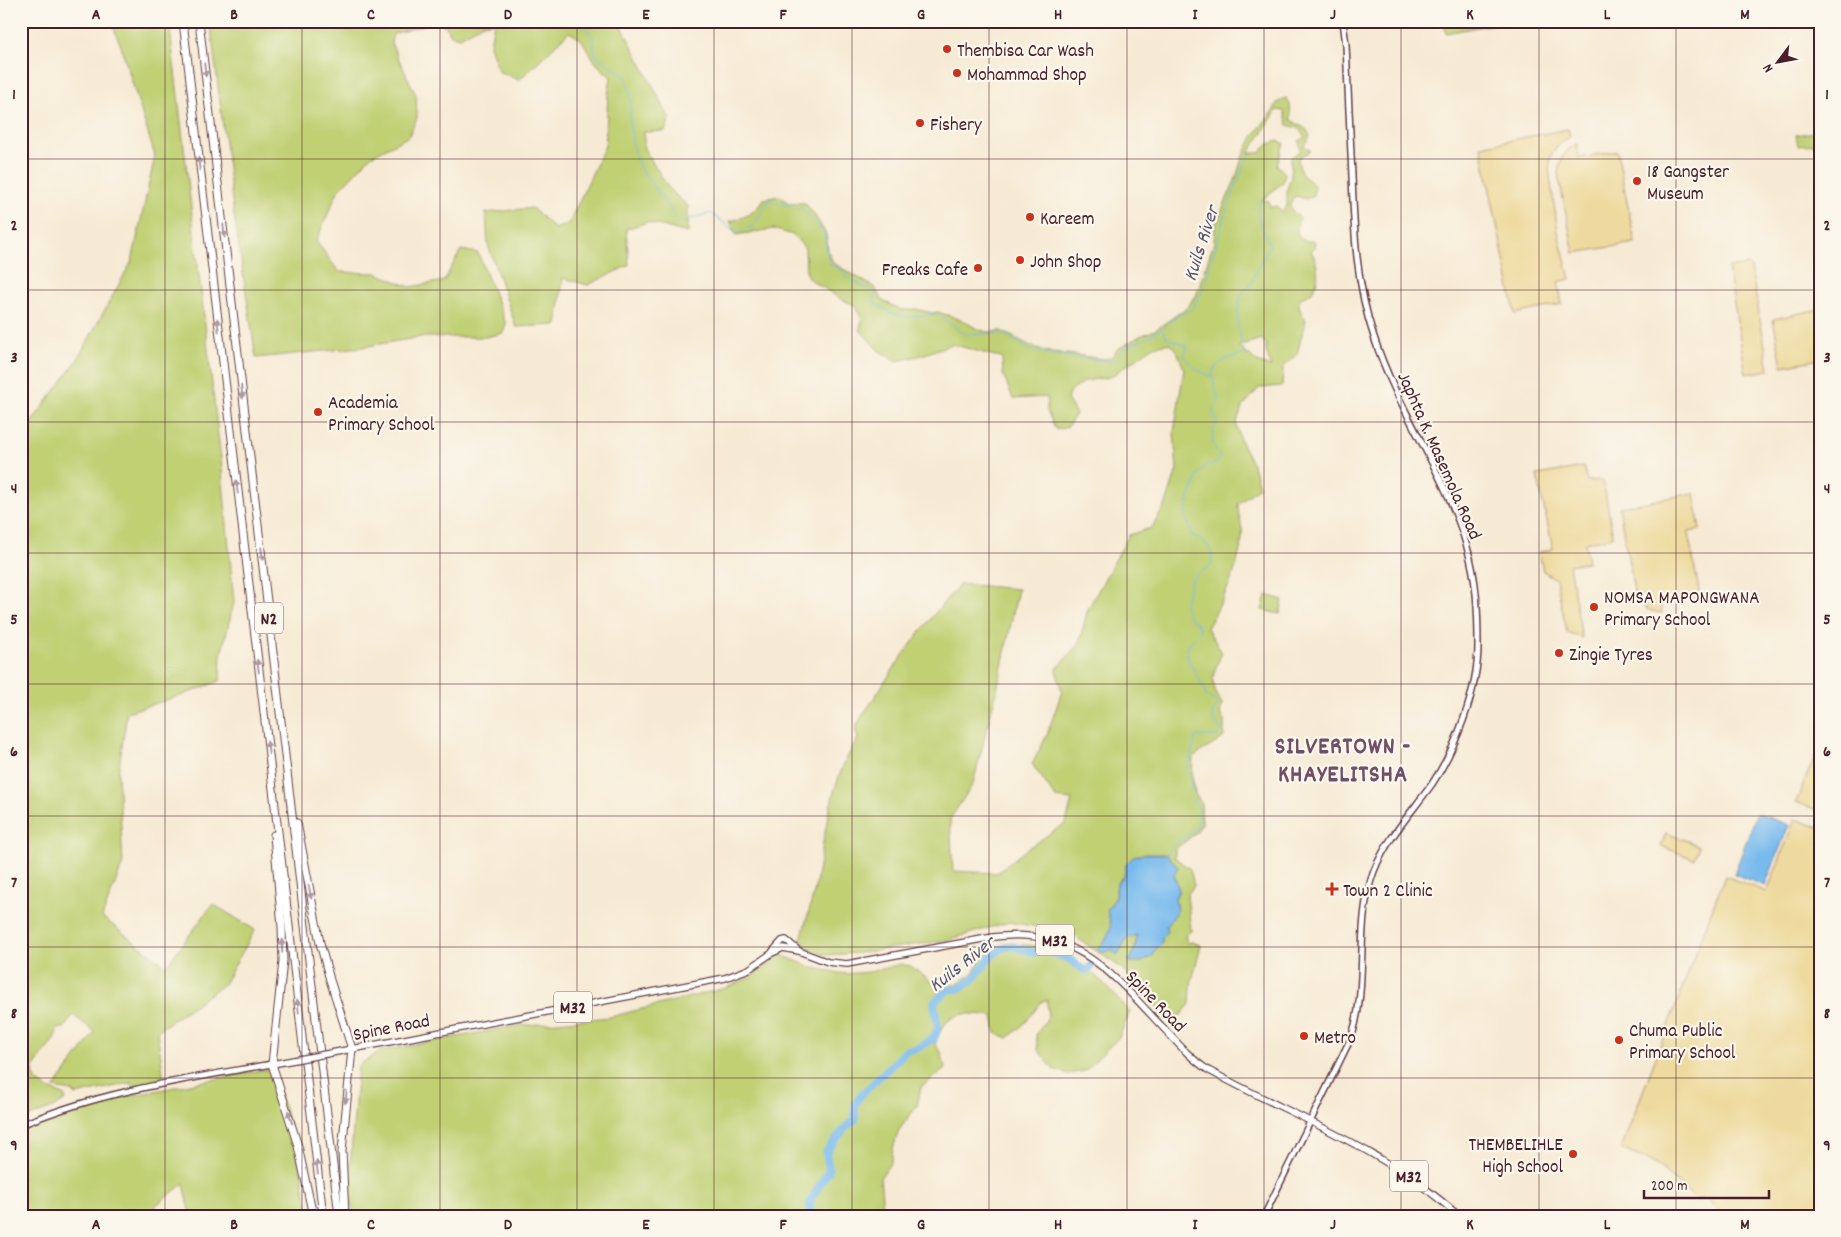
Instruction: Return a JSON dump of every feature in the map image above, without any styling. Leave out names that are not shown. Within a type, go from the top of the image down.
[{"type":"highway","name":"N2","points":[[183,21],[323,1216]]},
{"type":"highway","name":"N2","points":[[199,21],[339,1216]]},
{"type":"highway","points":[[272,782],[270,800],[283,950],[282,986],[272,1064],[298,1146],[313,1216]]},
{"type":"highway","points":[[289,793],[295,811],[320,943],[352,1049],[342,1151],[345,1216]]},
{"type":"main road","name":"Japhta K. Masemola Road","points":[[1264,1216],[1345,1052],[1356,1022],[1360,998],[1364,912],[1374,871],[1388,845],[1437,776],[1452,747],[1470,698],[1478,648],[1476,588],[1464,537],[1450,502],[1388,377],[1373,336],[1361,291],[1355,243],[1346,45],[1343,21]]},
{"type":"main road","name":"Spine Road","points":[[21,1125],[74,1105],[112,1095],[726,978],[749,969],[785,945],[822,960],[847,964],[1007,935],[1035,936],[1060,942],[1082,952],[1106,969],[1198,1064],[1234,1084],[1355,1143],[1391,1164],[1429,1190],[1459,1216]]},
{"type":"green space","points":[[111,21],[169,21],[221,460],[234,602],[221,655],[220,681],[180,696],[127,712],[118,774],[123,863],[102,917],[166,966],[213,904],[255,930],[224,984],[157,1031],[164,1080],[134,1086],[130,1083],[76,1095],[72,1091],[54,1088],[95,1032],[73,1015],[64,1028],[58,1028],[54,1039],[36,1066],[34,1073],[37,1080],[46,1087],[64,1095],[66,1100],[53,1108],[21,1120],[21,432],[25,431],[76,362],[132,261],[155,156],[121,46]]},
{"type":"green space","points":[[210,21],[619,21],[670,119],[665,131],[644,132],[644,149],[670,190],[688,206],[688,233],[647,222],[626,229],[629,265],[588,285],[563,278],[557,325],[516,327],[488,245],[486,213],[532,208],[555,229],[569,223],[605,146],[611,77],[596,63],[581,39],[569,32],[519,80],[498,71],[490,45],[494,22],[483,24],[460,37],[451,35],[446,26],[435,22],[393,34],[391,43],[416,95],[417,118],[409,136],[371,156],[338,191],[316,241],[339,272],[376,273],[410,287],[444,281],[461,250],[478,253],[506,324],[503,333],[486,337],[421,337],[362,347],[256,358],[233,208]]},
{"type":"green space","points":[[1443,21],[1510,21],[1446,33]]},
{"type":"green space","points":[[1286,98],[1290,104],[1291,120],[1306,129],[1310,136],[1304,146],[1311,151],[1300,156],[1298,161],[1302,175],[1315,186],[1313,195],[1307,199],[1296,196],[1290,205],[1293,212],[1300,218],[1297,228],[1300,239],[1314,241],[1315,246],[1311,251],[1317,266],[1317,277],[1311,293],[1300,298],[1300,310],[1306,319],[1297,354],[1283,367],[1282,386],[1259,388],[1242,407],[1236,424],[1240,440],[1253,465],[1259,487],[1238,504],[1242,534],[1237,562],[1219,607],[1207,628],[1222,653],[1213,679],[1215,690],[1222,704],[1220,714],[1224,720],[1224,737],[1193,758],[1192,775],[1195,794],[1201,803],[1202,823],[1196,833],[1175,849],[1175,858],[1190,869],[1194,886],[1187,895],[1191,931],[1185,935],[1187,943],[1192,942],[1201,945],[1191,984],[1190,1004],[1181,1015],[1175,1017],[1164,1014],[1120,967],[1068,932],[1009,922],[948,940],[859,953],[826,955],[807,949],[801,939],[814,890],[835,790],[841,771],[858,739],[855,728],[904,653],[960,584],[1018,589],[999,681],[973,784],[950,819],[953,871],[997,873],[1028,848],[1066,823],[1072,800],[1056,798],[1032,764],[1047,735],[1062,691],[1056,670],[1079,643],[1088,609],[1129,535],[1151,528],[1166,504],[1177,470],[1174,432],[1184,369],[1178,353],[1170,343],[1154,346],[1110,377],[1085,381],[1070,391],[1067,399],[1076,414],[1067,427],[1056,430],[1047,411],[1047,397],[1013,399],[1003,374],[1002,358],[952,344],[922,355],[897,361],[879,351],[860,330],[862,318],[855,305],[841,299],[808,278],[805,248],[793,235],[773,229],[736,235],[730,221],[750,214],[764,199],[779,196],[789,203],[805,203],[826,234],[828,251],[833,263],[874,287],[883,301],[902,310],[916,309],[932,313],[938,312],[962,320],[979,330],[989,332],[1001,331],[1045,351],[1104,359],[1110,358],[1118,349],[1140,336],[1155,330],[1185,309],[1196,296],[1214,242],[1215,226],[1236,178],[1242,158],[1254,135],[1274,110],[1277,103]],"holes":[[[1277,110],[1284,111],[1288,125],[1300,129],[1305,138],[1299,141],[1301,151],[1291,157],[1291,176],[1287,190],[1287,205],[1282,212],[1277,206],[1270,207],[1269,201],[1262,200],[1283,182],[1285,173],[1277,165],[1284,143],[1278,141],[1266,145],[1261,153],[1249,153]],[[1261,339],[1266,343],[1266,351],[1271,367],[1257,362],[1250,355],[1245,354],[1239,346]],[[1144,854],[1174,875],[1179,890],[1175,898],[1177,912],[1166,926],[1158,946],[1154,951],[1130,962],[1135,949],[1137,935],[1098,948],[1105,941],[1112,927],[1107,910],[1115,898],[1117,883],[1124,875],[1126,864],[1134,856]]]},
{"type":"green space","points":[[1819,131],[1820,143],[1798,146],[1796,135]]},
{"type":"green space","points":[[1266,595],[1283,600],[1280,614],[1262,610]]},
{"type":"green space","points":[[1009,943],[1051,949],[1074,960],[1095,975],[1130,1012],[1119,1037],[1085,1071],[1068,1074],[1053,1069],[1038,1050],[1036,1035],[1048,1017],[1047,1000],[1042,1001],[1025,1023],[1008,1038],[996,1033],[993,1016],[964,1014],[950,1019],[944,1025],[935,1045],[942,1054],[945,1069],[921,1087],[917,1106],[899,1130],[891,1162],[880,1178],[882,1197],[880,1216],[353,1216],[349,1179],[358,1066],[380,1051],[516,1026],[610,1017],[726,988],[749,978],[781,955],[814,968],[845,974],[870,972],[900,964],[911,966],[940,988],[969,976],[978,965],[982,950]]},
{"type":"green space","points":[[267,1070],[273,1074],[295,1141],[310,1216],[191,1216],[184,1183],[155,1206],[161,1216],[21,1216],[21,1130],[99,1102]]},
{"type":"sand","points":[[1568,129],[1570,137],[1557,146],[1551,155],[1549,170],[1558,232],[1570,279],[1558,282],[1562,304],[1515,314],[1481,146]]},
{"type":"sand","points":[[1577,144],[1579,158],[1617,151],[1635,243],[1574,253],[1558,174],[1563,156]]},
{"type":"sand","points":[[1748,265],[1751,268],[1769,370],[1746,374],[1728,268]]},
{"type":"sand","points":[[1820,309],[1820,359],[1782,366],[1773,319]]},
{"type":"sand","points":[[1584,467],[1587,481],[1603,480],[1613,537],[1585,543],[1588,562],[1569,565],[1582,638],[1567,632],[1556,579],[1543,571],[1539,552],[1553,549],[1537,475]]},
{"type":"sand","points":[[1694,493],[1700,530],[1688,532],[1700,596],[1660,601],[1662,613],[1651,611],[1641,604],[1634,591],[1619,507]]},
{"type":"sand","points":[[1815,756],[1820,759],[1820,811],[1796,802]]},
{"type":"sand","points":[[1795,819],[1820,828],[1820,1216],[1724,1216],[1704,1196],[1698,1201],[1655,1163],[1621,1149],[1725,876],[1767,892]]},
{"type":"sand","points":[[1666,833],[1698,845],[1694,859],[1661,846]]},
{"type":"water","points":[[1757,813],[1789,825],[1765,886],[1734,874]]},
{"type":"water","points":[[1166,854],[1178,867],[1174,875],[1179,890],[1175,898],[1177,912],[1166,926],[1167,932],[1162,937],[1162,944],[1154,951],[1153,956],[1142,962],[1129,962],[1135,949],[1137,935],[1126,939],[1118,955],[1111,950],[1099,952],[1098,948],[1105,941],[1111,927],[1107,910],[1115,898],[1117,883],[1124,875],[1126,864],[1134,856]]},
{"type":"waterway","name":"Kuils River","points":[[573,21],[584,25],[593,37],[595,55],[626,77],[631,99],[630,125],[633,146],[639,166],[679,222],[711,213],[737,233],[752,227],[769,200],[803,209],[824,233],[829,264],[842,270],[846,277],[876,293],[874,303],[891,313],[906,317],[936,314],[965,334],[1003,334],[1031,350],[1112,362],[1122,350],[1162,329],[1176,317],[1192,309],[1202,292],[1227,209],[1249,153]]},
{"type":"waterway","name":"Kuils River","points":[[1165,855],[1178,841],[1195,830],[1200,817],[1198,807],[1193,801],[1191,781],[1187,770],[1196,736],[1218,736],[1221,731],[1219,726],[1214,723],[1212,713],[1217,707],[1216,702],[1205,695],[1202,683],[1191,665],[1187,653],[1189,645],[1200,631],[1197,624],[1189,617],[1184,605],[1192,579],[1199,572],[1210,567],[1212,557],[1205,543],[1192,536],[1185,513],[1197,476],[1207,464],[1212,465],[1220,460],[1220,456],[1213,446],[1212,439],[1217,421],[1213,412],[1218,402],[1213,372],[1224,361],[1245,354],[1238,329],[1238,310],[1241,294],[1250,286],[1270,245],[1258,216],[1259,205],[1262,200]]},
{"type":"waterway","name":"Kuils River","points":[[1163,331],[1167,338],[1185,345],[1187,349],[1184,355],[1192,365],[1212,377]]},
{"type":"waterway","name":"Kuils River","points":[[810,1216],[810,1201],[829,1170],[826,1152],[846,1127],[855,1120],[855,1104],[862,1094],[907,1050],[916,1049],[934,1038],[938,1028],[934,1002],[948,990],[964,986],[973,979],[991,957],[1002,948],[1013,946],[1031,952],[1050,952],[1069,959],[1084,970],[1089,969],[1091,966]]},
{"type":"place","name":"Thembisa Car Wash","points":[[947,49]]},
{"type":"place","name":"Mohammad Shop","points":[[957,73]]},
{"type":"place","name":"Fishery","points":[[920,123]]},
{"type":"place","name":"18 Gangster Museum","points":[[1637,181]]},
{"type":"place","name":"Kareem","points":[[1030,217]]},
{"type":"place","name":"John Shop","points":[[1020,260]]},
{"type":"place","name":"Freaks Cafe","points":[[978,268]]},
{"type":"place","name":"Academia Primary School","points":[[318,412]]},
{"type":"place","name":"NOMSA MAPONGWANA Primary School","points":[[1594,607]]},
{"type":"place","name":"Zingie Tyres","points":[[1559,653]]},
{"type":"place","name":"Town 2 Clinic","points":[[1332,889]]},
{"type":"place","name":"Metro","points":[[1304,1036]]},
{"type":"place","name":"Chuma Public Primary School","points":[[1619,1040]]},
{"type":"place","name":"THEMBELIHLE High School","points":[[1573,1154]]},
{"type":"district","name":"SILVERTOWN - KHAYELITSHA","points":[[1343,759]]}]
